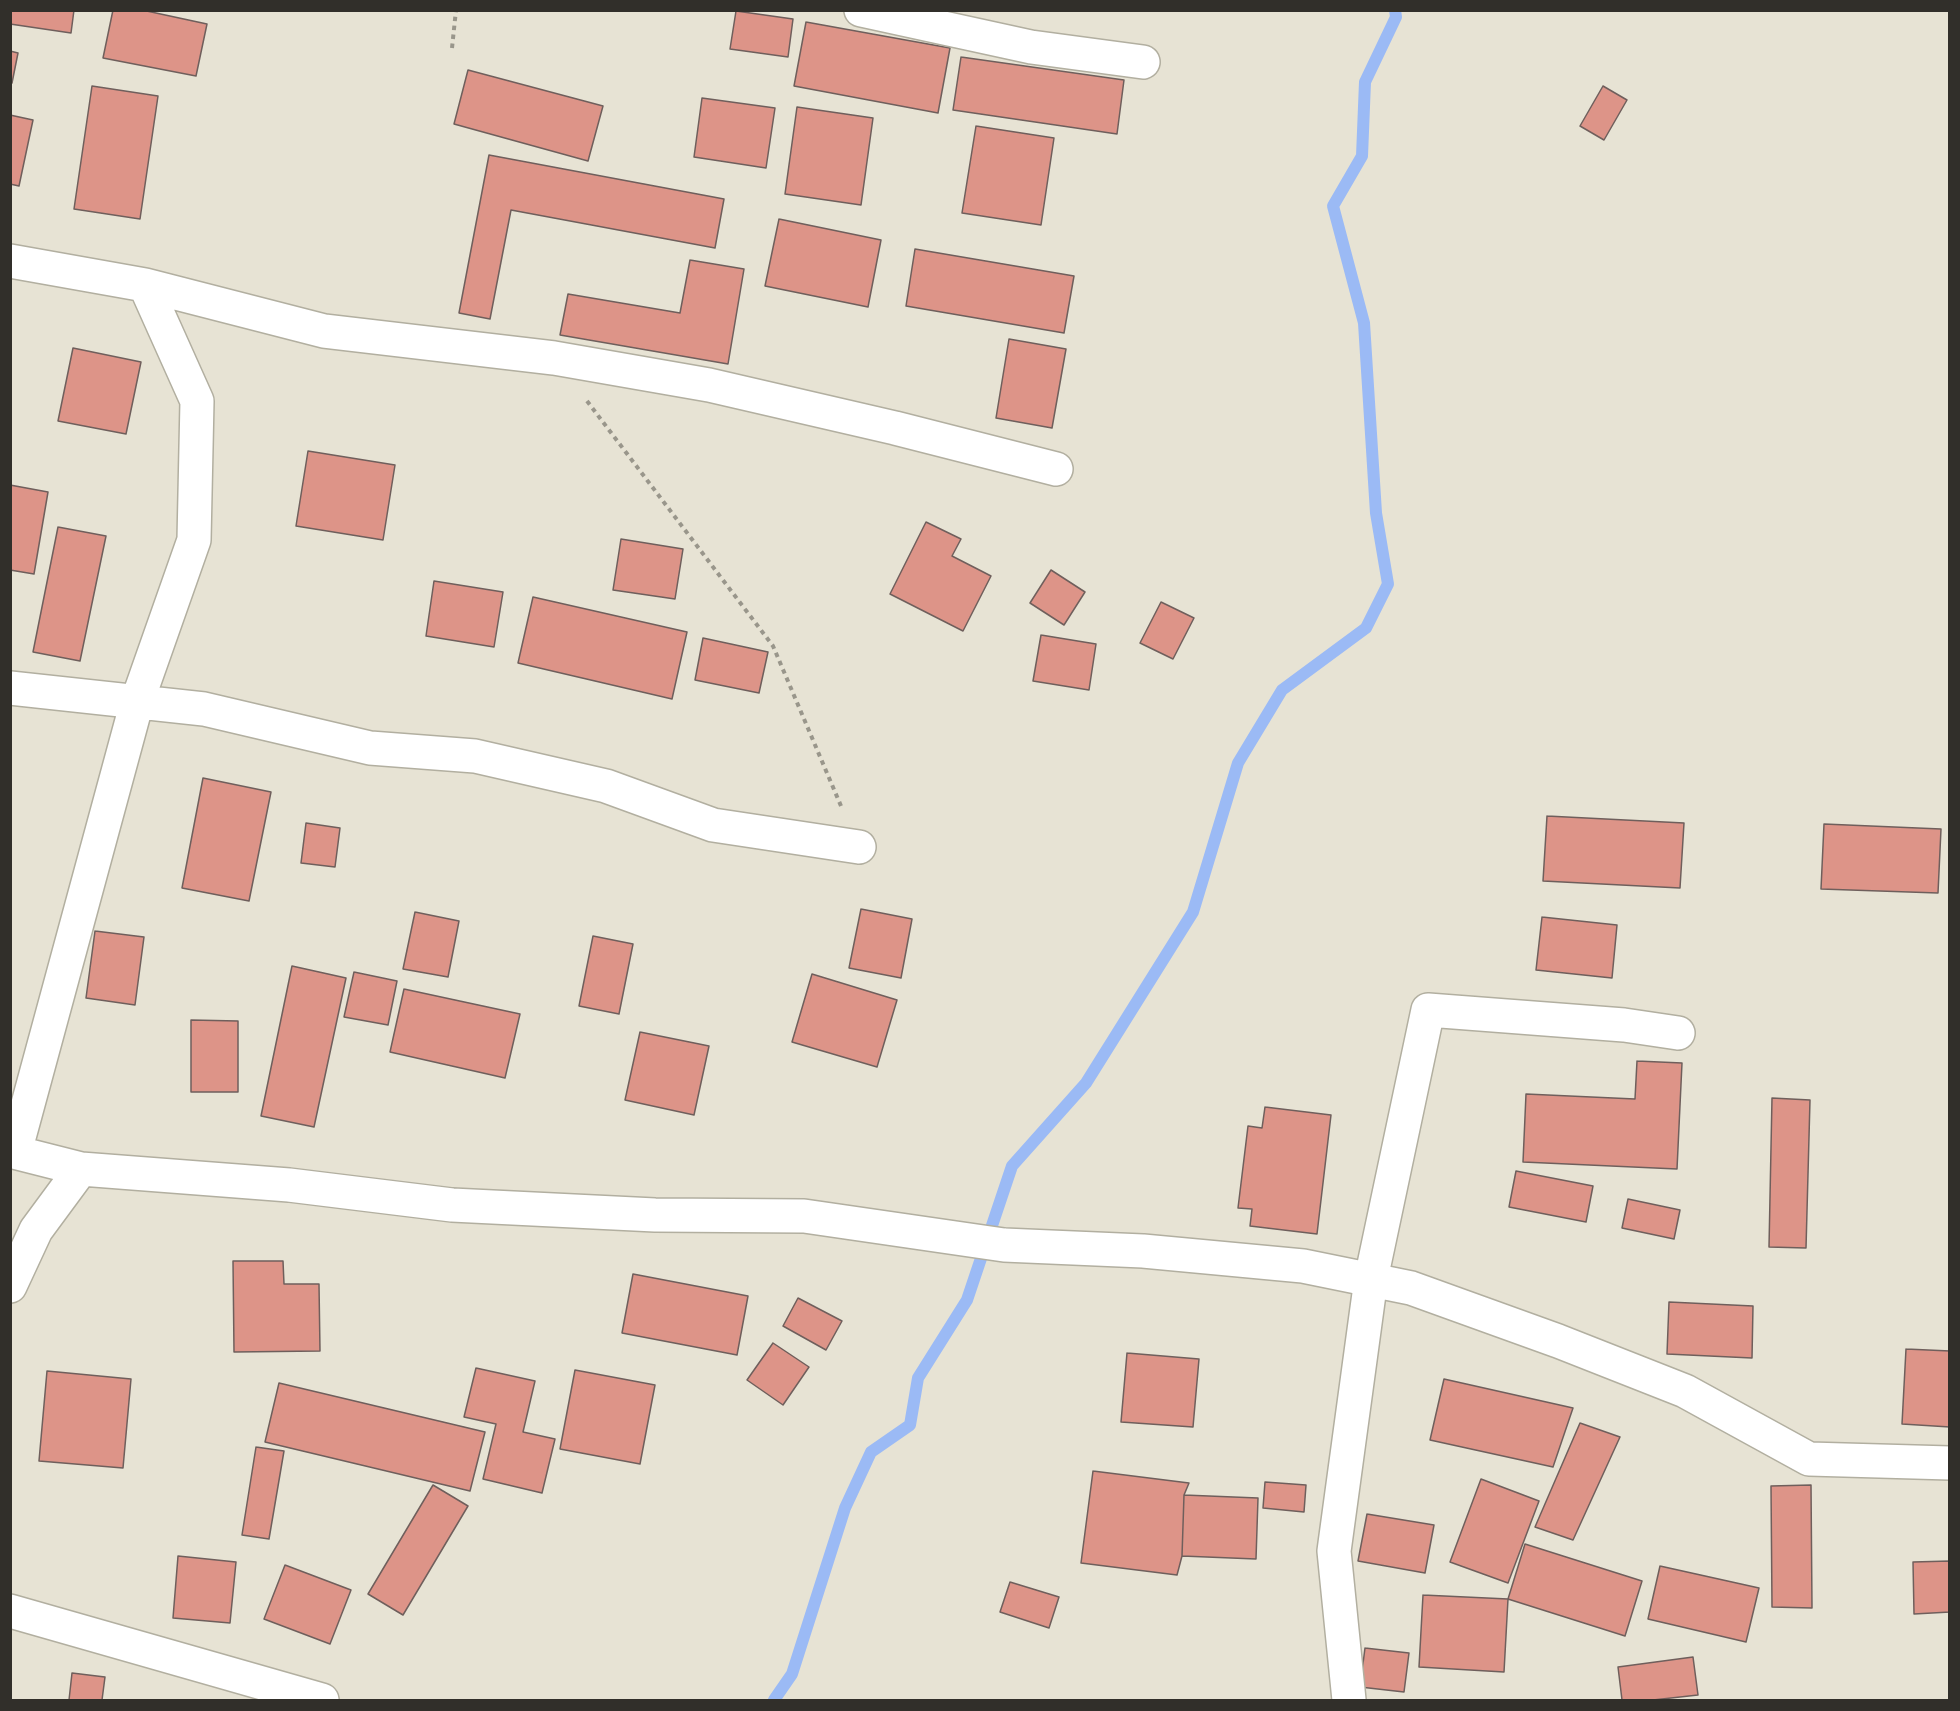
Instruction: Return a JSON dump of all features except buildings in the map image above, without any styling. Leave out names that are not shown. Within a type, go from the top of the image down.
[{"type":"street","points":[[861,10],[1031,47],[1143,62]]},
{"type":"street","points":[[10,261],[145,285],[324,331],[554,358],[709,385],[895,428],[1056,470]]},
{"type":"street","points":[[145,285],[197,401],[194,540],[136,702],[13,1151],[81,1169],[289,1185],[452,1205],[655,1215],[804,1216],[1004,1245],[1155,1252],[1303,1266],[1411,1288],[1685,1391],[1809,1459],[1950,1463]]},
{"type":"street","points":[[10,687],[204,709],[370,748],[475,756],[606,786],[713,825],[859,847]]},
{"type":"street","points":[[1349,1701],[1334,1551],[1371,1279],[1428,1010],[1624,1025],[1678,1033]]},
{"type":"street","points":[[10,1286],[36,1230],[81,1169]]},
{"type":"street","points":[[10,1611],[322,1701]]},
{"type":"path","points":[[452,48],[456,10]]},
{"type":"path","points":[[554,358],[773,646],[859,847]]},
{"type":"waterway","points":[[774,1700],[792,1674],[845,1508],[871,1452],[910,1425],[918,1378],[967,1300],[1012,1166],[1086,1083],[1193,912],[1238,763],[1282,690],[1366,628],[1388,584],[1376,513],[1364,323],[1333,206],[1362,156],[1365,82],[1396,17],[1395,10]]}]
